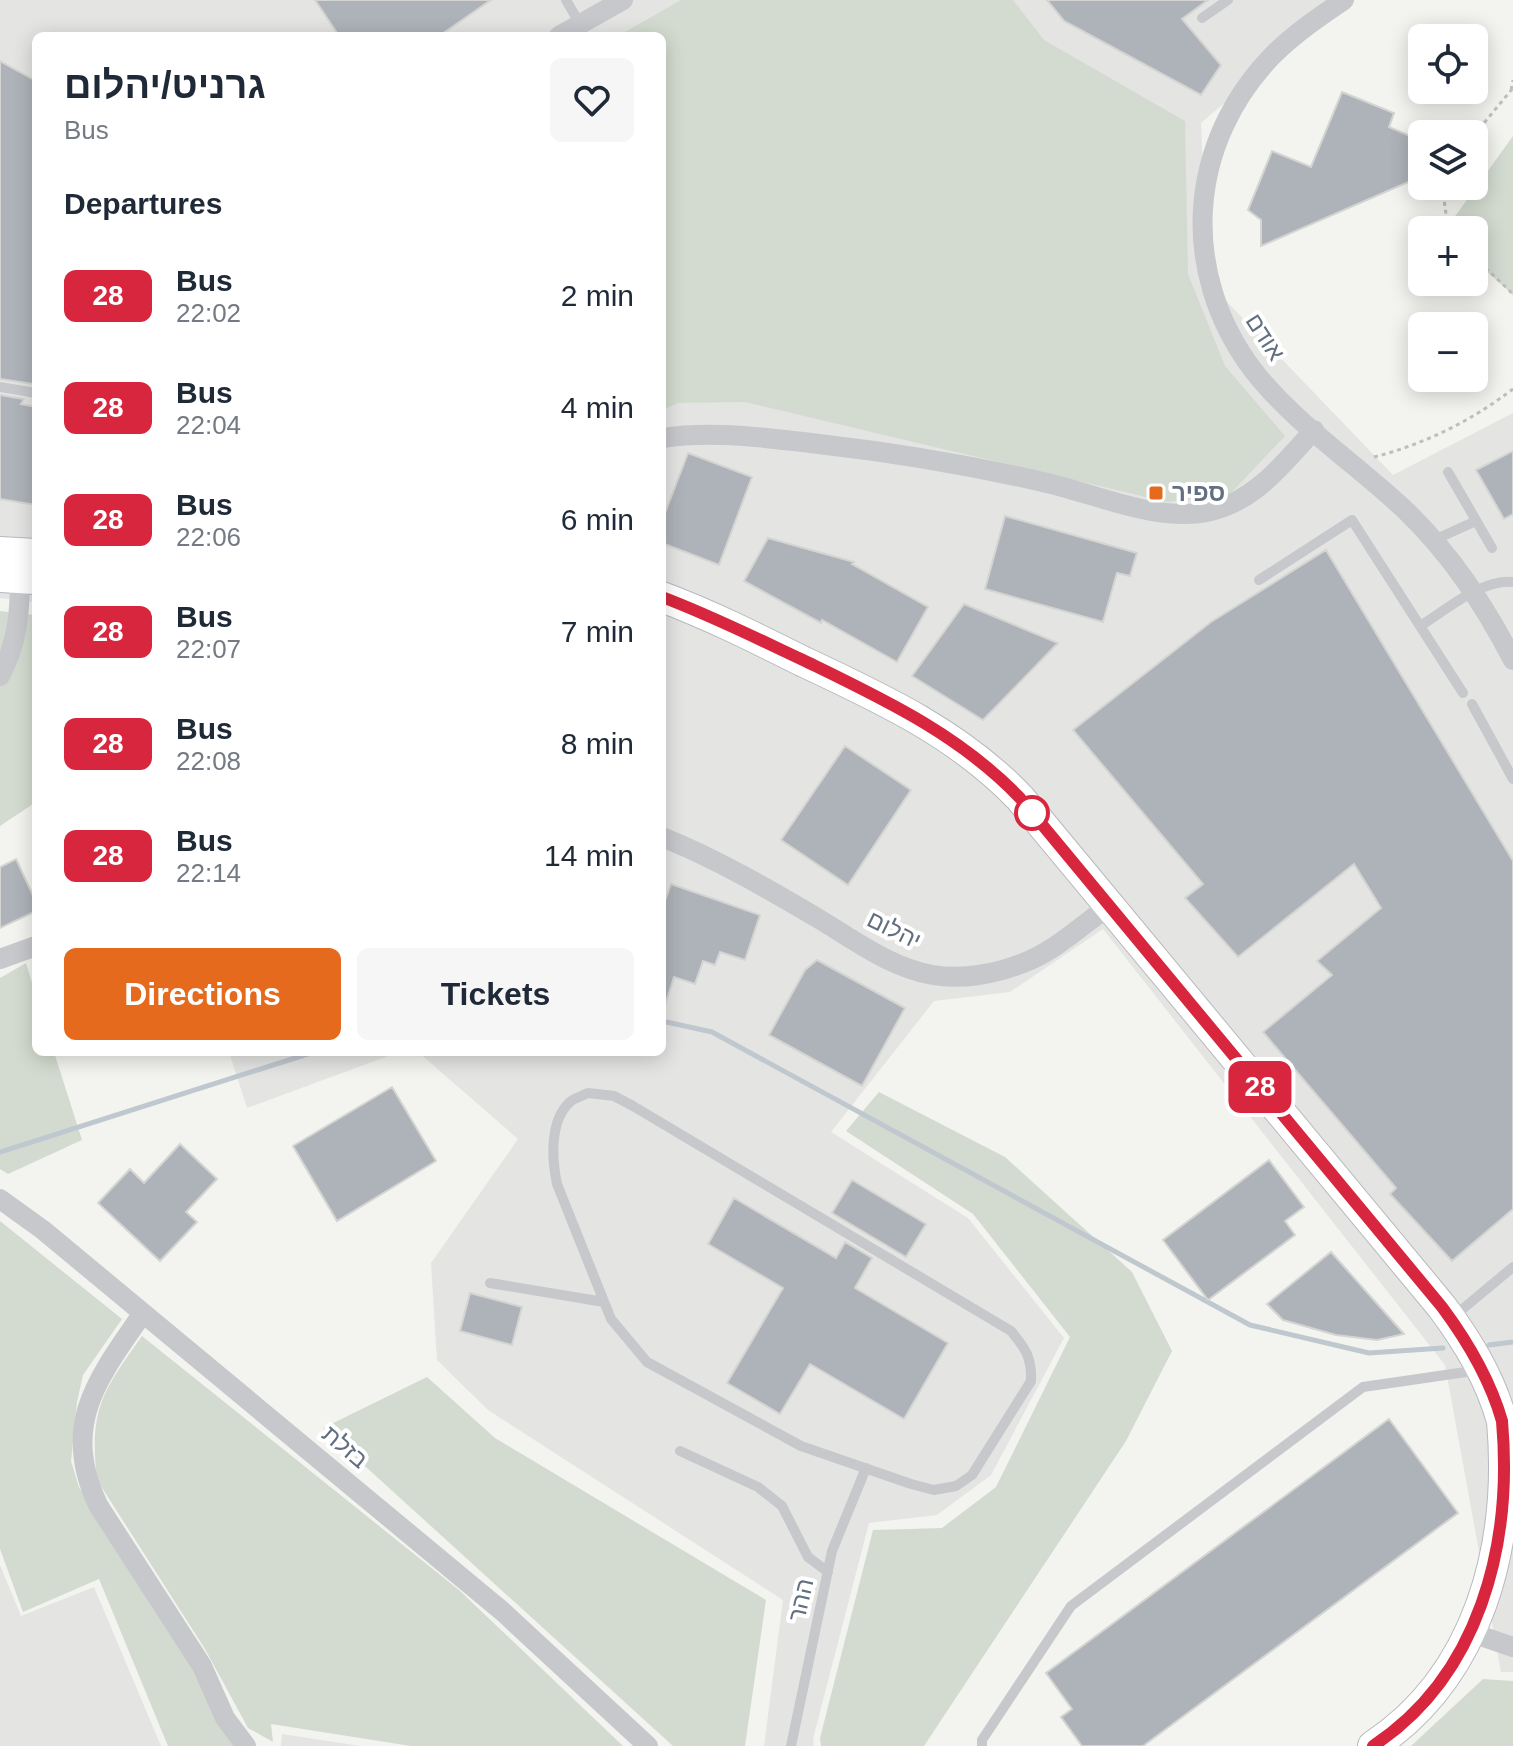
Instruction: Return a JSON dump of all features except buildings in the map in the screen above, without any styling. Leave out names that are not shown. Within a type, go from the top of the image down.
[{"type":"street","points":[[566,32],[623,0]]},
{"type":"street","name":"אודם","points":[[1344,0],[1309,23],[1272,56],[1243,92],[1221,130],[1208,170],[1202,212],[1203,254],[1212,294],[1229,334],[1254,371],[1285,405],[1434,540],[1475,592],[1513,660]]},
{"type":"street","points":[[666,438],[718,434],[882,452],[1008,474],[1151,510],[1188,514],[1227,506],[1252,492],[1274,475],[1314,430]]},
{"type":"street","points":[[0,552],[23,572],[17,631],[11,654],[0,676]]},
{"type":"street","points":[[666,599],[882,698],[985,764],[1020,798],[1451,1319],[1482,1370],[1502,1421],[1512,1487],[1504,1558],[1494,1596],[1478,1635],[1455,1669],[1411,1719],[1373,1746]]},
{"type":"street","name":"יהלום","points":[[666,839],[750,879],[882,956],[933,975],[964,977],[1024,963],[1050,950],[1109,906]]},
{"type":"street","points":[[0,959],[32,947]]},
{"type":"street","name":"בזלת","points":[[0,1199],[43,1230],[502,1611],[648,1746]]},
{"type":"street","points":[[143,1313],[107,1364],[93,1392],[84,1421],[81,1450],[87,1480],[98,1505],[202,1666],[225,1718],[246,1746]]},
{"type":"street","points":[[1478,1635],[1513,1647]]},
{"type":"lane","points":[[566,0],[580,24]]},
{"type":"lane","points":[[1202,18],[1228,0]]},
{"type":"lane","points":[[0,387],[32,392]]},
{"type":"lane","points":[[1448,472],[1492,548]]},
{"type":"lane","points":[[1259,580],[1352,520],[1463,693]]},
{"type":"lane","points":[[1434,540],[1476,521]]},
{"type":"lane","points":[[1420,626],[1499,580],[1513,582]]},
{"type":"lane","points":[[1472,704],[1513,779]]},
{"type":"lane","points":[[588,1093],[614,1096],[1011,1331],[1027,1350],[1032,1363],[1031,1381],[972,1475],[956,1486],[934,1490],[866,1468],[801,1446],[647,1362],[611,1319],[557,1184],[553,1164],[554,1138],[570,1101],[588,1093]]},
{"type":"lane","points":[[1451,1319],[1513,1267]]},
{"type":"lane","points":[[490,1283],[604,1302]]},
{"type":"lane","points":[[982,1746],[982,1740],[1071,1606],[1083,1596],[1363,1387],[1482,1370]]},
{"type":"lane","points":[[680,1451],[758,1487],[782,1506],[808,1557],[828,1572]]},
{"type":"lane","name":"ההר","points":[[791,1746],[832,1551],[866,1468]]},
{"type":"path","points":[[1486,120],[1512,89],[1513,80]]},
{"type":"path","points":[[1488,270],[1513,294]]},
{"type":"path","points":[[1349,461],[1403,449],[1445,432],[1513,389]]},
{"type":"shaded area","points":[[0,0],[1344,0],[1201,123],[1208,282],[1393,475],[1513,413],[1513,1672],[1501,1672],[1445,1365],[1103,929],[1010,992],[934,1001],[831,1132],[968,1218],[1064,1338],[991,1475],[937,1515],[869,1523],[813,1739],[814,1746],[764,1746],[783,1600],[488,1410],[437,1360],[431,1263],[518,1139],[423,1056],[666,1056],[666,32],[32,32],[32,602],[0,598]]},
{"type":"shaded area","points":[[681,0],[1013,0],[1044,40],[1185,121],[1188,274],[1225,366],[1285,436],[1229,495],[1167,502],[745,402],[678,403],[666,408],[666,32],[625,32]]},
{"type":"shaded area","points":[[1513,136],[1513,295],[1488,273],[1488,216],[1455,216],[1467,200],[1488,200],[1488,171]]},
{"type":"shaded area","points":[[0,611],[32,615],[32,805],[0,826]]},
{"type":"shaded area","points":[[26,963],[32,983],[32,1056],[55,1056],[82,1140],[8,1174],[0,1169],[0,978]]},
{"type":"shaded area","points":[[230,1056],[388,1056],[247,1108]]},
{"type":"shaded area","points":[[879,1092],[1005,1157],[1132,1272],[1172,1351],[1126,1441],[924,1746],[821,1746],[820,1738],[873,1530],[942,1528],[996,1487],[1070,1337],[973,1214],[846,1131]]},
{"type":"shaded area","points":[[0,1221],[122,1319],[83,1375],[71,1461],[79,1487],[190,1664],[236,1746],[168,1746],[99,1579],[23,1612],[0,1549]]},
{"type":"shaded area","points":[[142,1336],[459,1590],[623,1746],[411,1746],[271,1724],[273,1742],[248,1728],[205,1649],[97,1480],[95,1435],[102,1402],[117,1372]]},
{"type":"shaded area","points":[[427,1377],[495,1438],[766,1600],[745,1746],[673,1746],[323,1428]]},
{"type":"shaded area","points":[[0,1565],[21,1616],[94,1587],[161,1746],[0,1746]]},
{"type":"shaded area","points":[[1483,1679],[1513,1681],[1513,1746],[1411,1746]]},
{"type":"shaded area","points":[[282,1734],[360,1746],[281,1746]]},
{"type":"waterway","points":[[666,1022],[712,1032],[1250,1325],[1369,1353],[1443,1348]]},
{"type":"waterway","points":[[0,1152],[301,1056]]},
{"type":"waterway","points":[[1489,1345],[1513,1342]]},
{"type":"bus line","name":"28","points":[[666,599],[882,698],[943,734],[997,775],[1020,798],[1461,1333],[1491,1390],[1509,1453],[1512,1487],[1504,1558],[1494,1596],[1478,1635],[1455,1669],[1411,1719],[1373,1746]]},
{"type":"place","name":"ספיר","points":[[1156,493]]}]
